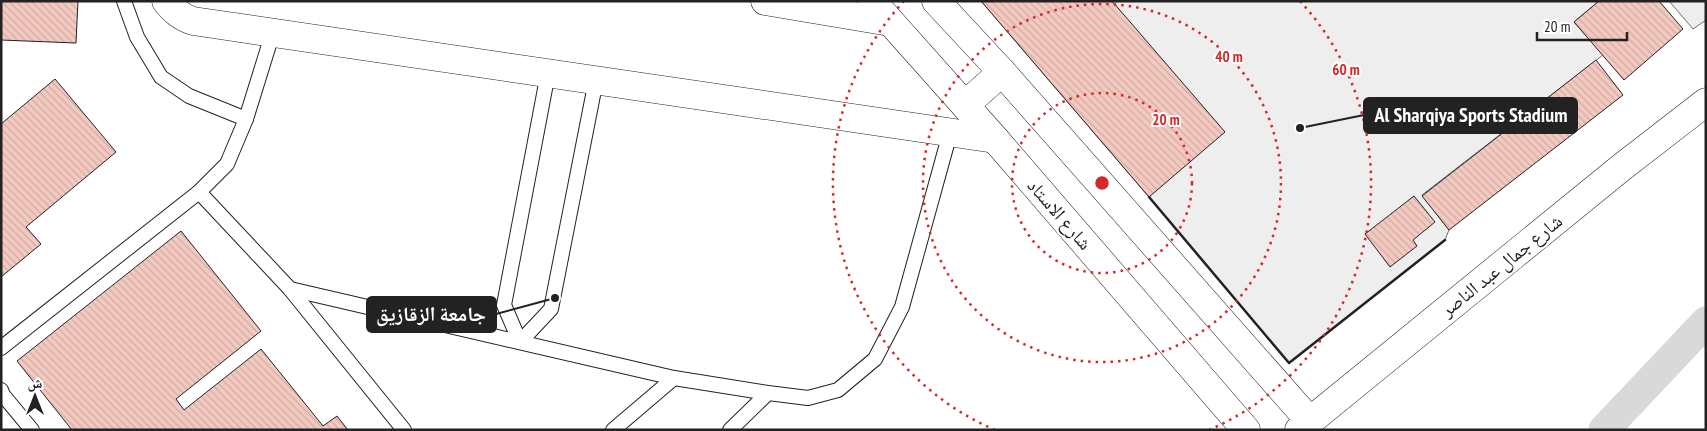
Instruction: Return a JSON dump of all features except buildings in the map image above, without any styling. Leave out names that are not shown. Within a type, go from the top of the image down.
[{"type":"main road","points":[[166,1],[178,14],[193,21],[995,139]]},
{"type":"main road","points":[[765,1],[890,22]]},
{"type":"main road","name":"شارع الاستاد","points":[[872,1],[995,139],[1246,430]]},
{"type":"main road","points":[[936,1],[1002,72],[1304,425]]},
{"type":"main road","points":[[965,105],[1002,72]]},
{"type":"main road","name":"شارع جمال عبد الناصر","points":[[1304,425],[1622,167],[1706,102]]},
{"type":"lane","points":[[124,1],[137,37],[161,77],[189,96],[246,119]]},
{"type":"lane","points":[[1,348],[199,192],[227,164],[246,119],[273,32]]},
{"type":"lane","points":[[520,342],[504,306],[548,73]]},
{"type":"lane","points":[[520,342],[551,309],[596,80]]},
{"type":"lane","points":[[290,288],[674,378],[808,398],[838,390],[875,359],[902,307],[950,132]]},
{"type":"lane","points":[[199,192],[290,288],[404,430]]},
{"type":"lane","points":[[613,430],[674,378]]},
{"type":"lane","points":[[1,390],[32,430]]},
{"type":"lane","points":[[730,430],[768,393]]},
{"type":"shaded area","points":[[981,1],[1599,1],[1574,22],[1603,55],[1422,195],[1449,230],[1445,240],[1289,363]]},
{"type":"shaded area","points":[[1669,1],[1706,1],[1706,20],[1693,29]]},
{"type":"waterway","points":[[1604,430],[1706,322]]},
{"type":"wall","points":[[1149,197],[1289,363],[1445,240]]},
{"type":"place","name":"Al Sharqiya Sports Stadium","points":[[1300,128]]},
{"type":"place","name":"جامعة الزقازيق","points":[[555,298]]}]
